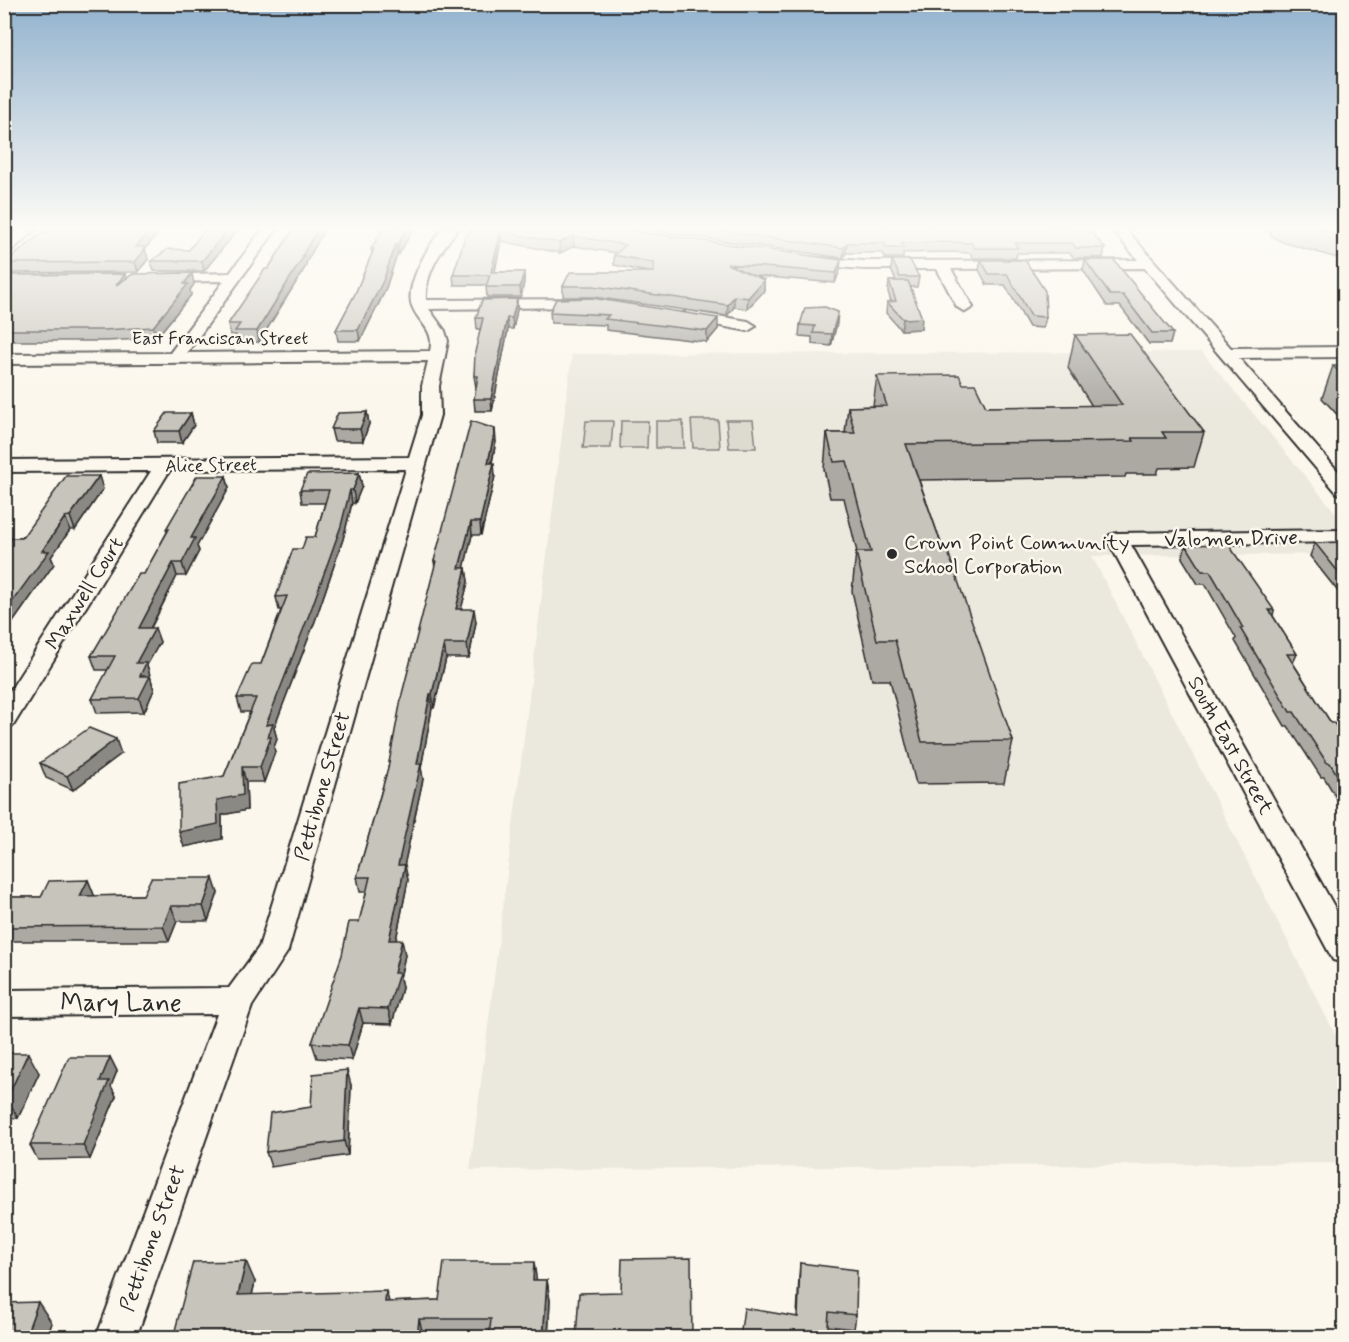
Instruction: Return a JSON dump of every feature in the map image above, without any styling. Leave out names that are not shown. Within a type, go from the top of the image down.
[{"type":"street","points":[[175,358],[226,290]]},
{"type":"street","points":[[420,290],[419,304],[603,304]]},
{"type":"street","points":[[955,290],[965,307]]},
{"type":"street","points":[[1170,290],[1344,489]]},
{"type":"street","name":"Pettibone Street","points":[[117,1338],[238,1001],[273,951],[418,463],[431,415],[431,382],[439,336],[419,304]]},
{"type":"street","points":[[666,313],[748,326]]},
{"type":"street","points":[[1226,353],[1344,352]]},
{"type":"street","name":"East Franciscan Street","points":[[4,359],[436,357]]},
{"type":"street","name":"Alice Street","points":[[4,466],[418,463]]},
{"type":"street","name":"Maxwell Court","points":[[4,720],[164,465]]},
{"type":"street","name":"Valomen Drive","points":[[1117,539],[1344,536]]},
{"type":"street","name":"South East Street","points":[[1117,539],[1344,951]]},
{"type":"street","name":"Mary Lane","points":[[4,1003],[238,1001]]},
{"type":"shaded area","points":[[1202,352],[1344,523],[1344,554],[1092,556],[1344,1052],[1344,1163],[470,1170],[572,354]]},
{"type":"shaded area","points":[[691,420],[718,420],[720,448],[693,448]]},
{"type":"shaded area","points":[[726,420],[753,420],[756,448],[729,448]]},
{"type":"shaded area","points":[[586,421],[613,421],[611,448],[583,448]]},
{"type":"shaded area","points":[[621,421],[648,421],[647,448],[620,448]]},
{"type":"shaded area","points":[[656,421],[683,421],[684,448],[656,448]]},
{"type":"building","points":[[4,290],[183,290],[153,327],[104,330],[4,330]]},
{"type":"building","points":[[251,290],[283,290],[257,331],[235,331],[240,324],[228,324]]},
{"type":"building","points":[[357,290],[379,290],[358,330],[336,330]]},
{"type":"building","points":[[619,290],[755,290],[748,298],[734,296],[728,305]]},
{"type":"building","points":[[892,290],[911,290],[922,318],[903,319],[887,302],[896,301]]},
{"type":"building","points":[[1016,290],[1045,291],[1046,317],[1031,316]]},
{"type":"building","points":[[1106,290],[1138,290],[1173,333],[1152,333],[1123,295],[1110,295]]},
{"type":"building","points":[[592,298],[718,318],[707,331],[605,319],[609,315],[550,312],[556,299]]},
{"type":"building","points":[[517,299],[512,318],[507,318],[491,399],[474,399],[478,376],[474,376],[475,352],[483,318],[476,318],[482,300]]},
{"type":"building","points":[[825,307],[838,312],[832,334],[813,333],[815,326],[800,325],[805,308]]},
{"type":"building","points":[[1130,334],[1204,432],[1162,432],[1166,438],[1132,438],[1134,441],[906,444],[943,549],[947,549],[1013,741],[922,742],[895,640],[877,640],[856,552],[871,552],[847,461],[834,462],[827,433],[855,433],[848,407],[887,406],[877,376],[959,375],[963,384],[975,384],[986,407],[1122,405],[1075,335]]},
{"type":"building","points":[[1333,366],[1344,366],[1344,377]]},
{"type":"building","points":[[367,412],[360,429],[331,429],[338,413]]},
{"type":"building","points":[[167,413],[191,413],[179,431],[154,431]]},
{"type":"building","points":[[471,421],[495,429],[488,463],[494,463],[480,522],[471,522],[459,568],[466,568],[456,609],[474,609],[467,644],[444,644],[432,694],[430,694],[417,764],[421,764],[398,865],[405,865],[389,940],[402,940],[394,973],[399,973],[388,1009],[359,1008],[348,1045],[312,1043],[342,955],[349,922],[359,922],[370,877],[357,877],[388,768],[402,694]]},
{"type":"building","points":[[359,473],[353,490],[350,490],[341,526],[266,725],[273,724],[268,737],[271,737],[260,767],[242,767],[243,795],[217,800],[218,824],[179,832],[179,784],[224,776],[256,698],[237,698],[252,664],[261,664],[287,596],[276,597],[293,549],[302,549],[306,537],[315,537],[329,490],[300,490],[307,474]]},
{"type":"building","points":[[66,476],[99,476],[70,516],[65,517],[42,551],[49,551],[4,613],[4,566],[7,563],[4,563],[4,547],[12,538],[22,538]]},
{"type":"building","points":[[197,476],[226,476],[191,538],[195,538],[182,563],[173,563],[139,628],[155,628],[136,663],[146,663],[140,676],[150,676],[139,698],[92,699],[115,656],[91,656],[139,574],[144,574],[169,529],[166,529]]},
{"type":"building","points":[[1344,542],[1344,579],[1315,543]]},
{"type":"building","points":[[1228,544],[1274,610],[1269,610],[1297,654],[1287,654],[1331,723],[1334,723],[1344,738],[1344,786],[1294,712],[1290,712],[1240,628],[1243,628],[1210,571],[1202,571],[1186,545]]},
{"type":"building","points":[[89,728],[116,739],[67,776],[40,763]]},
{"type":"building","points":[[151,878],[213,878],[203,906],[171,906],[163,926],[4,927],[4,897],[41,897],[49,881],[88,880],[80,896],[143,895]]},
{"type":"building","points":[[4,1053],[28,1053],[7,1098],[4,1098]]},
{"type":"building","points":[[69,1057],[110,1057],[100,1081],[109,1081],[83,1145],[30,1145]]},
{"type":"building","points":[[347,1070],[344,1141],[266,1152],[270,1113],[311,1107],[313,1074]]},
{"type":"building","points":[[691,1258],[692,1338],[576,1338],[579,1293],[621,1292],[622,1259]]},
{"type":"building","points":[[246,1261],[238,1295],[386,1291],[385,1302],[439,1300],[444,1262],[534,1262],[533,1280],[547,1280],[543,1338],[489,1338],[491,1319],[419,1319],[417,1338],[173,1338],[193,1262]]},
{"type":"building","points":[[800,1263],[857,1270],[856,1315],[829,1312],[827,1338],[740,1338],[744,1308],[798,1317]]},
{"type":"building","points":[[38,1302],[25,1338],[4,1338],[4,1303]]},
{"type":"building","points":[[900,1332],[920,1338],[899,1338]]},
{"type":"place","name":"Crown Point Community School Corporation","points":[[892,554]]}]
